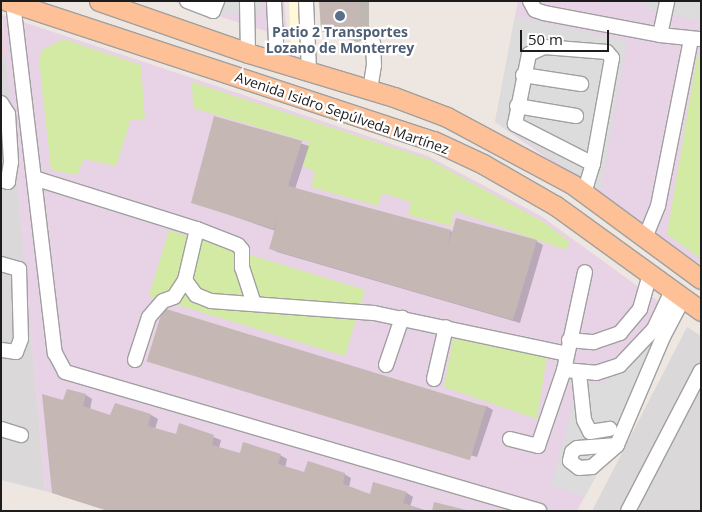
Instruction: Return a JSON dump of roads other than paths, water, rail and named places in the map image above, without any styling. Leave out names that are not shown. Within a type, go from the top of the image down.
[{"type":"main road","name":"Avenida Isidro Sepúlveda Martínez","points":[[99,1],[227,46],[370,90],[447,117],[584,192],[701,279]]},
{"type":"main road","name":"Avenida Isidro Sepúlveda Martínez","points":[[10,2],[434,141],[483,164],[556,206],[701,311]]},
{"type":"main road","points":[[172,56],[219,60],[223,58],[227,46]]},
{"type":"street","points":[[187,1],[213,11],[217,1]]},
{"type":"street","points":[[247,1],[248,53]]},
{"type":"street","points":[[274,1],[277,62]]},
{"type":"street","points":[[306,1],[309,71]]},
{"type":"street","points":[[530,1],[535,10],[544,13],[660,35],[696,39],[658,206],[645,238]]},
{"type":"street","points":[[660,35],[667,1]]},
{"type":"street","points":[[10,2],[55,354],[65,372],[539,511]]},
{"type":"street","points":[[370,90],[374,66],[373,43]]},
{"type":"street","points":[[584,192],[593,164],[608,84],[610,54],[538,48],[529,54],[514,122],[518,128],[593,164]]},
{"type":"street","points":[[523,75],[581,84]]},
{"type":"street","points":[[517,106],[576,116]]},
{"type":"street","points":[[4,108],[10,162],[4,181]]},
{"type":"street","points":[[34,178],[197,229],[238,245],[242,250],[242,268],[254,304]]},
{"type":"street","points":[[135,360],[149,317],[163,301],[174,297],[185,280],[197,229]]},
{"type":"street","points":[[1,264],[19,269],[21,339],[16,352],[6,352]]},
{"type":"street","points":[[510,439],[538,446],[564,370],[585,272]]},
{"type":"street","points":[[185,280],[196,295],[211,300],[402,318],[568,347],[594,342],[620,333],[640,309],[650,274]]},
{"type":"street","points":[[564,370],[579,373],[596,373],[620,365],[654,330],[678,295]]},
{"type":"street","points":[[617,445],[664,335],[678,295]]},
{"type":"street","points":[[386,365],[402,318]]},
{"type":"street","points":[[434,379],[446,327]]},
{"type":"street","points":[[579,373],[584,420],[590,432],[610,429]]},
{"type":"street","points":[[628,511],[699,378]]},
{"type":"street","points":[[1,429],[21,435]]},
{"type":"place","name":"Patio 2 Transportes Lozano de Monterrey","points":[[340,16]]}]
